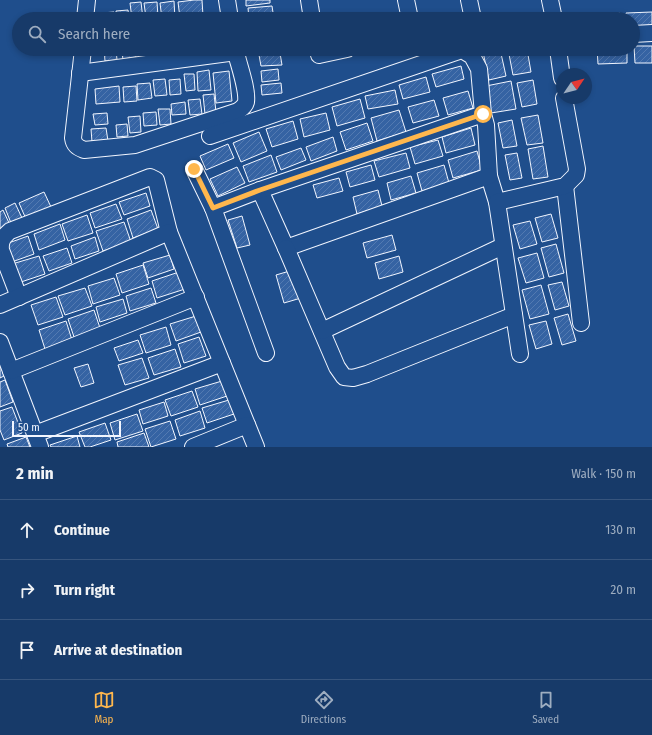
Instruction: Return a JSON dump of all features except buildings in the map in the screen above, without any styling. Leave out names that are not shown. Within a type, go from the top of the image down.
[{"type":"street","points":[[86,12],[87,0]]},
{"type":"street","points":[[227,0],[229,12]]},
{"type":"street","points":[[309,0],[311,12]]},
{"type":"street","points":[[406,0],[409,12]]},
{"type":"street","points":[[469,0],[472,12]]},
{"type":"street","points":[[550,0],[553,12]]},
{"type":"street","points":[[640,34],[652,33]]},
{"type":"street","points":[[82,56],[73,138],[74,143],[84,150],[135,145],[238,111],[246,102],[246,93],[237,56]]},
{"type":"street","points":[[80,73],[201,56]]},
{"type":"street","points":[[210,136],[444,56]]},
{"type":"street","points":[[472,56],[479,69],[483,114],[486,125],[489,176],[497,202],[520,354]]},
{"type":"street","points":[[559,56],[561,68]]},
{"type":"street","points":[[497,202],[564,186],[576,175],[577,169],[565,104]]},
{"type":"street","points":[[213,208],[260,190],[483,114]]},
{"type":"street","points":[[194,169],[213,208],[266,353]]},
{"type":"street","points":[[286,248],[489,176]]},
{"type":"street","points":[[19,297],[0,250],[2,237],[10,231],[150,177],[156,180],[169,232],[256,447]]},
{"type":"street","points":[[564,186],[581,323]]},
{"type":"street","points":[[260,190],[337,367],[344,377],[353,378],[367,374],[514,315]]},
{"type":"street","points":[[0,305],[169,232]]},
{"type":"street","points":[[322,331],[503,246]]},
{"type":"street","points":[[11,371],[196,297]]},
{"type":"street","points":[[0,342],[37,440],[222,363]]},
{"type":"street","points":[[193,447],[247,425]]},
{"type":"route","points":[[194,169],[213,208],[260,190],[483,114]]}]
